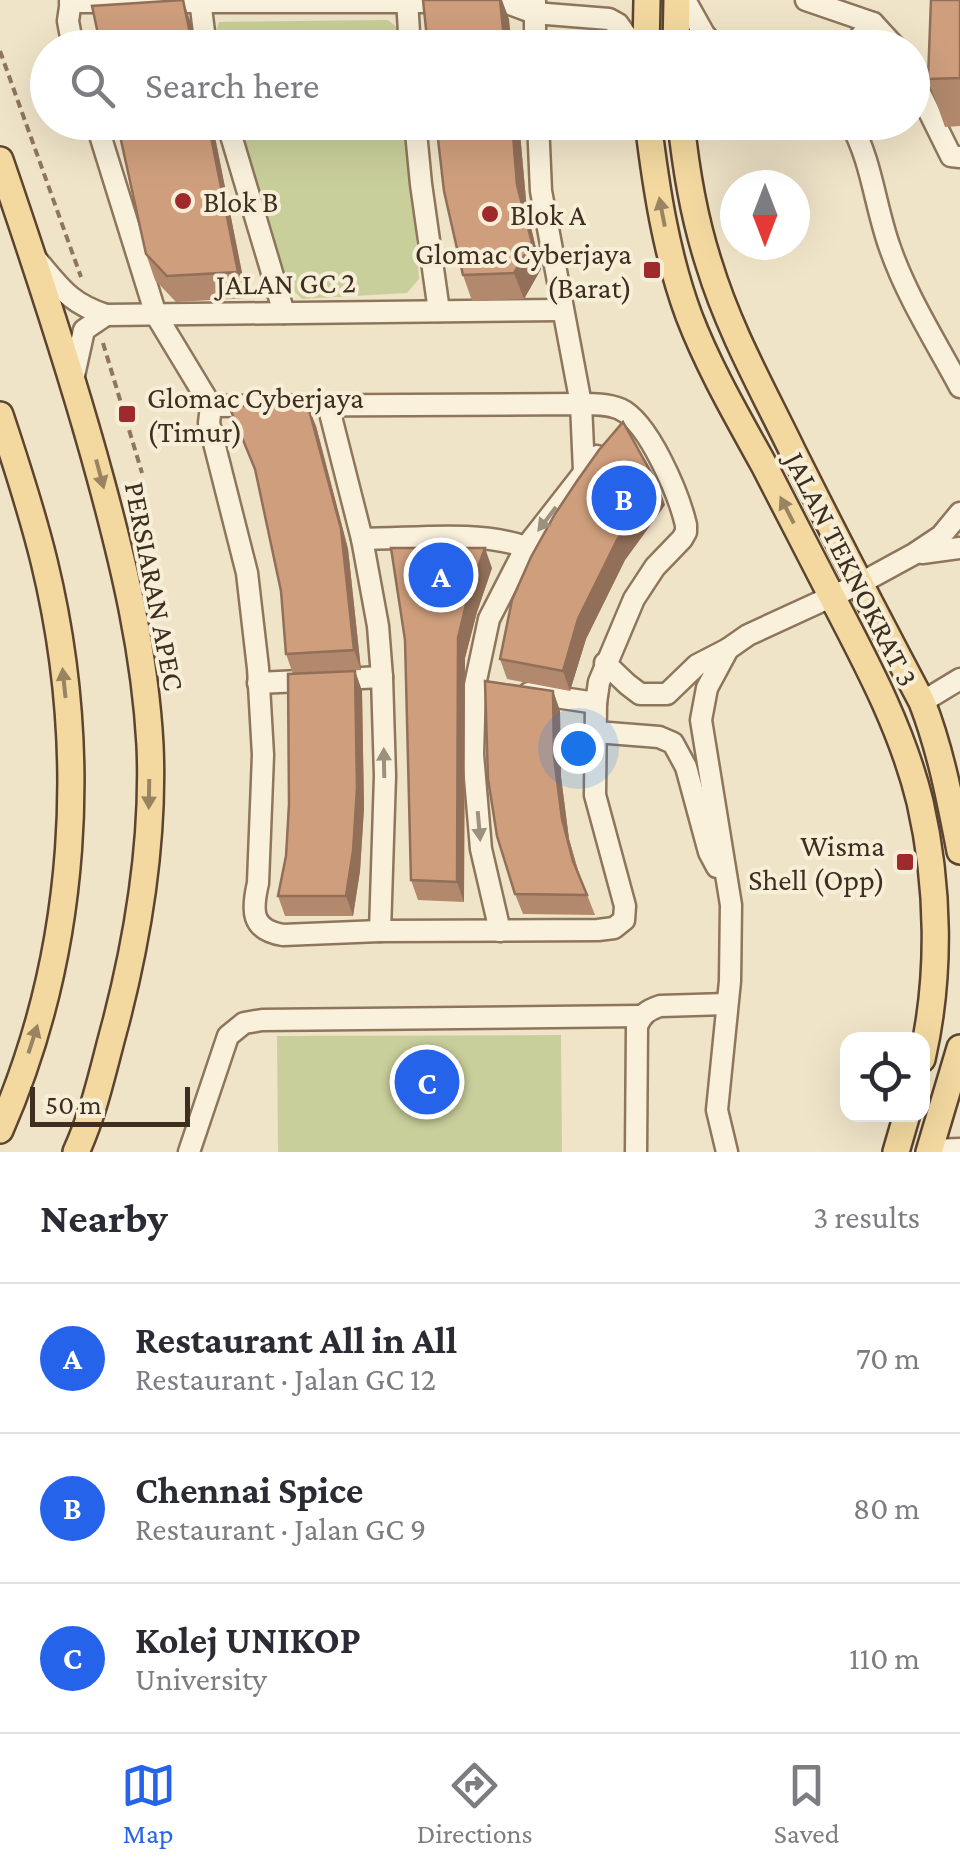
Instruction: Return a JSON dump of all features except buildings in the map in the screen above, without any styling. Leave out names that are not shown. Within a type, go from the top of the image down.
[{"type":"main road","points":[[646,30],[647,0]]},
{"type":"main road","points":[[676,30],[677,0]]},
{"type":"main road","name":"JALAN TEKNOKRAT 3","points":[[651,140],[663,217],[687,310],[712,371],[869,666],[920,802],[935,920],[927,1032]]},
{"type":"main road","name":"JALAN TEKNOKRAT 3","points":[[684,140],[696,217],[723,304],[922,702],[946,778],[960,851]]},
{"type":"main road","name":"PERSIARAN APEC","points":[[0,160],[73,380],[124,564],[138,638],[150,749],[143,883],[132,951],[105,1064],[76,1152]]},
{"type":"main road","points":[[0,415],[36,532],[56,624],[72,783],[66,877],[47,996],[0,1130]]},
{"type":"main road","points":[[930,1151],[960,1048]]},
{"type":"main road","points":[[896,1152],[905,1122]]},
{"type":"street","points":[[685,0],[702,30]]},
{"type":"street","points":[[806,0],[873,23],[879,30]]},
{"type":"street","points":[[70,30],[70,1],[504,1],[609,19],[622,30]]},
{"type":"street","points":[[200,1],[204,30]]},
{"type":"street","points":[[407,1],[409,30]]},
{"type":"street","points":[[867,30],[873,23]]},
{"type":"street","points":[[930,113],[952,156],[960,157]]},
{"type":"street","points":[[102,140],[156,315],[212,406],[208,423],[247,573],[258,668],[262,755],[258,882],[253,903],[255,916],[270,933],[598,930],[614,928],[624,920],[625,906],[596,795],[598,682],[634,598],[686,532],[684,514],[653,443],[624,429]]},
{"type":"street","points":[[231,140],[284,314]]},
{"type":"street","points":[[417,140],[439,311]]},
{"type":"street","points":[[539,140],[541,191],[581,404],[584,472]]},
{"type":"street","points":[[859,140],[891,252],[960,387]]},
{"type":"street","points":[[34,257],[70,299],[98,315],[82,336],[73,380]]},
{"type":"street","name":"JALAN GC 2","points":[[98,315],[562,310]]},
{"type":"street","points":[[212,406],[581,404],[620,409],[624,429]]},
{"type":"street","points":[[328,405],[362,540],[378,626],[384,776],[380,930]]},
{"type":"street","points":[[500,930],[480,850],[473,754],[492,688],[489,619],[526,547],[584,472],[624,429]]},
{"type":"street","points":[[606,663],[640,694],[667,694],[697,665],[748,635],[860,584],[914,554],[941,536],[960,513]]},
{"type":"street","points":[[362,540],[480,538],[507,540],[526,547]]},
{"type":"street","points":[[914,554],[960,548]]},
{"type":"street","points":[[728,650],[707,688],[701,720],[728,886],[732,938],[717,1110],[728,1152]]},
{"type":"street","points":[[258,683],[382,677]]},
{"type":"street","points":[[922,702],[960,678]]},
{"type":"street","points":[[492,688],[596,703]]},
{"type":"street","points":[[596,732],[660,737],[673,744],[686,766],[709,852],[728,886]]},
{"type":"street","points":[[636,1152],[636,1026],[641,1016],[660,1006],[728,1004]]},
{"type":"street","points":[[188,1152],[228,1036],[244,1023],[641,1016]]},
{"type":"street","points":[[930,1151],[960,1149]]},
{"type":"path","points":[[0,51],[30,132]]},
{"type":"path","points":[[33,140],[98,315],[142,473]]},
{"type":"green space","points":[[388,20],[400,30],[216,30],[219,22]]},
{"type":"green space","points":[[242,140],[409,140],[419,279],[407,293],[302,299],[284,281]]},
{"type":"green space","points":[[561,1035],[562,1152],[278,1152],[277,1036]]},
{"type":"place","name":"Blok B","points":[[183,201]]},
{"type":"place","name":"Blok A","points":[[490,214]]},
{"type":"place","name":"Glomac Cyberjaya (Barat)","points":[[652,270]]},
{"type":"place","name":"Glomac Cyberjaya (Timur)","points":[[127,414]]},
{"type":"place","name":"Chennai Spice","points":[[624,498]]},
{"type":"place","name":"Restaurant All in All","points":[[441,575]]},
{"type":"place","name":"Wisma Shell (Opp)","points":[[905,862]]},
{"type":"place","name":"Kolej UNIKOP","points":[[427,1082]]}]
